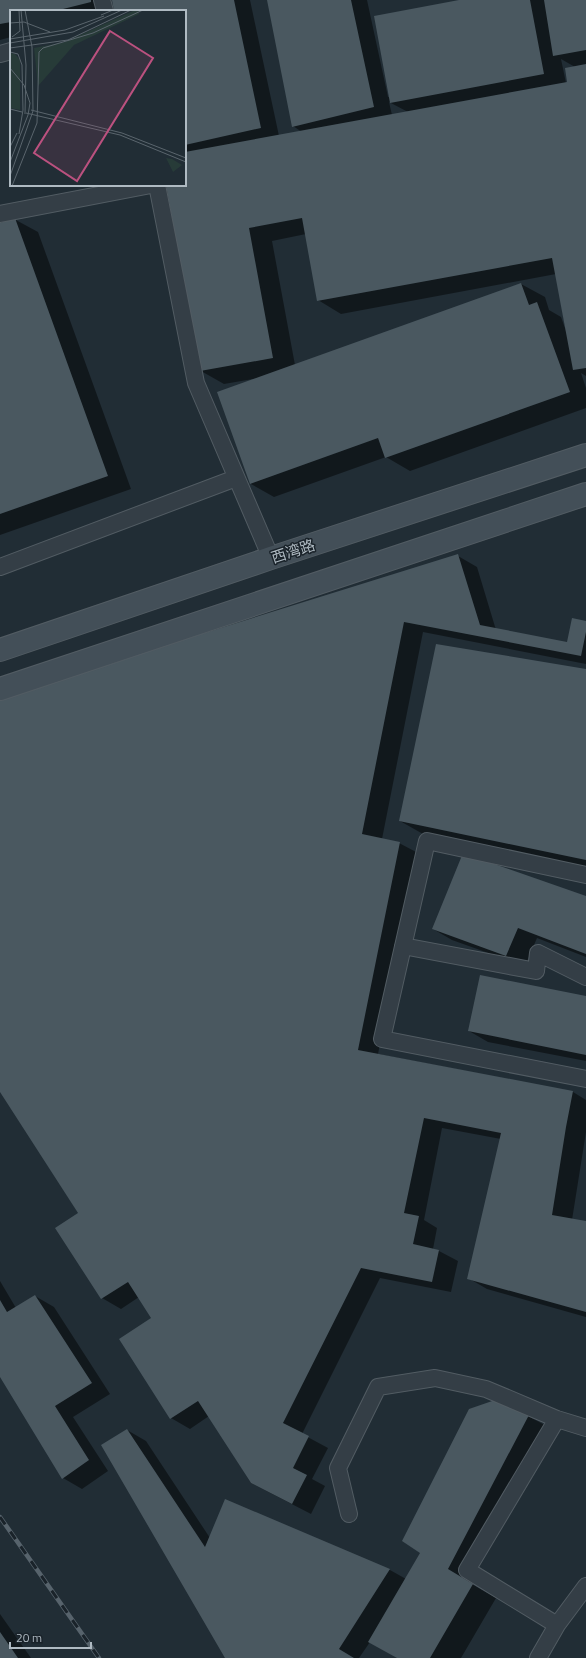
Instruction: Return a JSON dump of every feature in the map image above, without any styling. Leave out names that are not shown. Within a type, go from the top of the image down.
[{"type":"main road","name":"西湾路","points":[[0,650],[271,558],[586,455]]},
{"type":"main road","points":[[0,689],[586,494]]},
{"type":"lane","points":[[102,0],[105,10]]},
{"type":"lane","points":[[0,54],[10,51]]},
{"type":"lane","points":[[0,214],[146,186]]},
{"type":"lane","points":[[157,186],[196,383],[271,558]]},
{"type":"lane","points":[[0,567],[236,478]]},
{"type":"lane","points":[[586,875],[427,841],[382,1039],[586,1079]]},
{"type":"lane","points":[[403,946],[536,971],[538,953],[586,977]]},
{"type":"lane","points":[[349,1514],[338,1468],[378,1387],[435,1378],[486,1389],[557,1419],[586,1428]]},
{"type":"lane","points":[[557,1419],[467,1570],[557,1626]]},
{"type":"lane","points":[[538,1658],[557,1626],[586,1586]]},
{"type":"building","points":[[0,0],[91,0],[91,2],[59,10],[10,10],[10,22],[0,24]]},
{"type":"building","points":[[112,0],[234,0],[261,128],[186,145],[186,10],[114,10]]},
{"type":"building","points":[[267,0],[351,0],[374,107],[292,127]]},
{"type":"building","points":[[459,0],[530,0],[544,74],[390,103],[374,16]]},
{"type":"building","points":[[544,0],[586,0],[586,50],[553,56]]},
{"type":"building","points":[[586,64],[586,368],[573,370],[552,258],[317,301],[302,218],[249,228],[273,358],[200,371],[166,186],[186,186],[186,152],[567,82],[565,68]]},
{"type":"building","points":[[15,218],[108,476],[0,514],[0,223]]},
{"type":"building","points":[[521,283],[529,305],[537,302],[570,392],[385,458],[378,438],[250,484],[217,392]]},
{"type":"building","points":[[458,554],[480,625],[567,642],[572,618],[586,621],[586,632],[581,656],[404,622],[362,834],[400,842],[358,1050],[573,1091],[552,1215],[586,1221],[586,1312],[467,1279],[501,1133],[424,1118],[404,1213],[419,1216],[413,1244],[439,1250],[432,1282],[361,1268],[283,1423],[309,1436],[293,1468],[307,1475],[292,1504],[251,1483],[198,1401],[170,1419],[119,1339],[151,1318],[128,1282],[101,1299],[55,1228],[78,1213],[0,1092],[0,700],[9,694]]},
{"type":"building","points":[[436,644],[586,669],[586,860],[399,821]]},
{"type":"building","points":[[463,853],[586,896],[586,954],[518,928],[506,956],[432,929]]},
{"type":"building","points":[[480,975],[586,996],[586,1055],[468,1031]]},
{"type":"building","points":[[35,1295],[92,1383],[55,1406],[89,1460],[62,1479],[0,1377],[0,1300],[7,1312]]},
{"type":"building","points":[[498,1399],[529,1415],[448,1569],[473,1584],[430,1658],[397,1658],[368,1642],[420,1553],[402,1541],[469,1409]]},
{"type":"building","points":[[127,1429],[205,1547],[225,1499],[390,1569],[339,1649],[354,1658],[225,1658],[101,1445]]},
{"type":"building","points":[[0,1632],[18,1658],[0,1658]]},
{"type":"railway","points":[[0,1517],[99,1658]]}]
